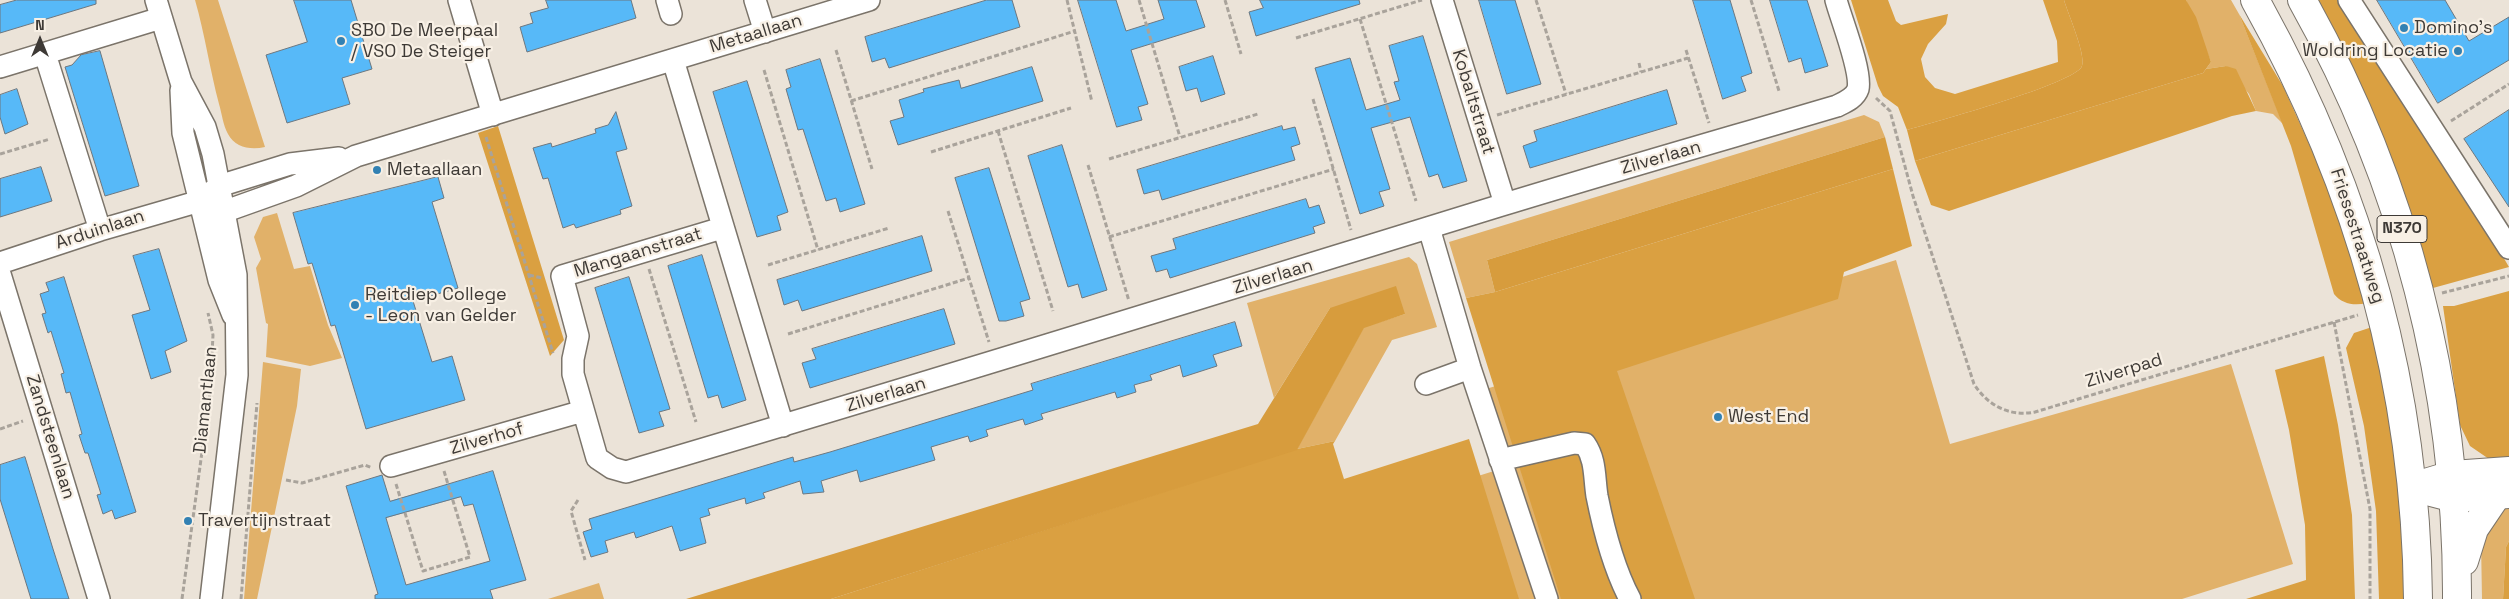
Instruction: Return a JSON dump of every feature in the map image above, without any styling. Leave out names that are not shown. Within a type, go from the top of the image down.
[{"type":"main road","name":"Friesestraatweg","points":[[2255,0],[2285,54],[2317,122],[2332,157],[2367,258],[2392,355],[2412,487]]},
{"type":"main road","name":"N370","points":[[2302,0],[2320,32],[2361,120],[2408,247],[2434,353],[2453,486],[2457,591]]},
{"type":"main road","points":[[2453,486],[2509,471]]},
{"type":"main road","points":[[2412,487],[2453,486],[2503,495]]},
{"type":"main road","name":"N370","points":[[2412,487],[2418,599]]},
{"type":"main road","name":"N370","points":[[2457,591],[2474,529],[2503,495]]},
{"type":"street","points":[[459,0],[493,115]]},
{"type":"street","points":[[755,0],[765,32]]},
{"type":"street","name":"Metaallaan","points":[[200,201],[219,186],[290,164],[356,156],[868,0]]},
{"type":"street","name":"Kobaltstraat","points":[[1442,0],[1505,204]]},
{"type":"street","points":[[1836,0],[1858,75],[1858,89]]},
{"type":"street","points":[[2349,0],[2509,248]]},
{"type":"street","points":[[0,67],[44,54],[159,9]]},
{"type":"street","name":"Diamantlaan","points":[[159,9],[180,82],[183,133],[218,280],[237,324]]},
{"type":"street","points":[[44,54],[100,230]]},
{"type":"street","name":"Mangaanstraat","points":[[673,60],[783,426]]},
{"type":"street","name":"Diamantlaan","points":[[180,82],[205,127],[213,154],[236,275],[238,342],[234,408],[211,599]]},
{"type":"street","name":"Zilverlaan","points":[[597,458],[612,468],[626,472],[995,362],[1505,204],[1837,106],[1850,100],[1858,89]]},
{"type":"street","name":"Metaallaan","points":[[223,212],[296,186],[356,156]]},
{"type":"street","points":[[200,201],[223,212]]},
{"type":"street","name":"Arduinlaan","points":[[0,263],[100,230],[200,201]]},
{"type":"street","name":"Mangaanstraat","points":[[597,458],[573,374],[573,359],[578,336],[562,276],[722,228]]},
{"type":"street","points":[[1429,228],[1470,368],[1547,599]]},
{"type":"street","name":"Zandsteenlaan","points":[[0,274],[99,599]]},
{"type":"street","points":[[1426,384],[1470,368]]},
{"type":"street","name":"Zilverhof","points":[[391,466],[584,411]]},
{"type":"street","points":[[1500,460],[1574,443],[1586,444],[1593,455],[1596,490],[1605,534],[1630,599]]},
{"type":"path","points":[[1067,0],[1092,102]]},
{"type":"path","points":[[1139,0],[1180,137]]},
{"type":"path","points":[[1225,0],[1241,54]]},
{"type":"path","points":[[1296,38],[1422,0]]},
{"type":"path","points":[[1536,0],[1566,94]]},
{"type":"path","points":[[1751,0],[1779,91]]},
{"type":"path","points":[[1360,19],[1416,201]]},
{"type":"path","points":[[852,100],[1075,31]]},
{"type":"path","points":[[836,50],[872,168]]},
{"type":"path","points":[[1686,50],[1710,129]]},
{"type":"path","points":[[1497,115],[1688,58]]},
{"type":"path","points":[[1639,63],[1641,72]]},
{"type":"path","points":[[764,70],[818,250]]},
{"type":"path","points":[[2435,131],[2509,84]]},
{"type":"path","name":"Zilverpad","points":[[1858,89],[1878,99],[1890,111],[1913,196],[1970,374],[1980,393],[1997,407],[2018,413],[2035,412],[2364,314]]},
{"type":"path","points":[[1313,98],[1358,251]]},
{"type":"path","points":[[931,152],[1071,108]]},
{"type":"path","points":[[1109,159],[1258,114]]},
{"type":"path","points":[[998,131],[1053,311]]},
{"type":"path","points":[[0,154],[69,133]]},
{"type":"path","points":[[486,136],[555,358]]},
{"type":"path","points":[[1088,165],[1134,318]]},
{"type":"path","points":[[1109,236],[1334,169]]},
{"type":"path","points":[[948,211],[995,362]]},
{"type":"path","points":[[768,265],[889,228]]},
{"type":"path","points":[[647,263],[696,422]]},
{"type":"path","points":[[2440,294],[2509,276]]},
{"type":"path","points":[[788,334],[969,278]]},
{"type":"path","name":"Diamantlaan","points":[[182,599],[210,394],[213,335],[208,309]]},
{"type":"path","points":[[2334,322],[2370,510],[2370,599]]},
{"type":"path","points":[[286,480],[302,483],[365,465],[376,470],[391,466],[422,571],[470,557],[438,453]]},
{"type":"path","points":[[578,500],[571,511],[585,560]]},
{"type":"shaded area","points":[[195,0],[218,0],[265,147],[249,148],[239,145],[231,139],[226,131]]},
{"type":"shaded area","points":[[1851,0],[1888,0],[1896,21],[1901,25],[1948,14],[1946,24],[1928,44],[1921,59],[1925,77],[1935,88],[1955,94],[2058,62],[2057,41],[2043,0],[2064,0],[2079,44],[2083,60],[2082,66],[2074,73],[2031,92],[1907,130],[1898,107],[1883,96],[1878,86]]},
{"type":"shaded area","points":[[2064,0],[2186,0],[2196,17],[2211,62],[2203,73],[1915,161],[1907,130],[2031,92],[2074,73],[2082,66],[2083,60],[2079,44]]},
{"type":"shaded area","points":[[2186,0],[2231,0],[2239,14],[2283,124],[2273,114],[2256,111],[2249,94],[2226,66],[2206,69],[2211,62]]},
{"type":"shaded area","points":[[2311,0],[2338,0],[2449,165],[2509,267],[2433,288],[2421,246],[2372,111]]},
{"type":"shaded area","points":[[2239,14],[2283,86],[2328,186],[2367,303],[2349,303],[2341,300],[2334,294],[2291,146]]},
{"type":"shaded area","points":[[2226,66],[2236,69],[2256,111],[2232,116],[1949,211],[1931,205],[1915,161],[2203,73],[2206,69]]},
{"type":"shaded area","points":[[1864,115],[1879,122],[1885,137],[1487,260],[1495,292],[1466,298],[1449,242]]},
{"type":"shaded area","points":[[498,126],[564,340],[550,356],[478,133]]},
{"type":"shaded area","points":[[1885,137],[1893,169],[1495,292],[1487,260]]},
{"type":"shaded area","points":[[1893,169],[1912,246],[1844,272],[1838,299],[1617,371],[1695,599],[1561,599],[1466,298],[1495,292]]},
{"type":"shaded area","points":[[277,213],[294,269],[310,266],[328,325],[342,358],[310,366],[266,357],[268,324],[266,323],[256,268],[261,259],[254,237],[263,217]]},
{"type":"shaded area","points":[[1409,257],[1417,264],[1437,327],[1392,340],[1335,441],[1297,449],[1364,327],[1405,314],[1330,308],[1274,398],[1247,303]]},
{"type":"shaded area","name":"West End","points":[[1896,260],[1950,444],[2231,364],[2293,564],[2182,599],[1085,599],[1510,466],[1486,389]]},
{"type":"shaded area","points":[[1396,286],[1405,314],[1364,328],[1297,450],[831,599],[686,599],[1258,424],[1330,308]]},
{"type":"shaded area","points":[[2509,291],[2509,458],[2489,459],[2470,446],[2460,425],[2443,306],[2454,306]]},
{"type":"shaded area","points":[[2372,327],[2386,396],[2402,508],[2404,599],[2379,599],[2376,511],[2364,426],[2346,348],[2354,333]]},
{"type":"shaded area","points":[[2324,356],[2338,425],[2352,515],[2355,599],[2246,599],[2306,580],[2305,525],[2289,430],[2275,370]]},
{"type":"shaded area","points":[[263,362],[301,369],[297,406],[257,599],[244,599]]},
{"type":"shaded area","points":[[1469,439],[1519,599],[831,599],[1297,449],[1335,441],[1333,444],[1344,479]]},
{"type":"shaded area","points":[[2509,505],[2509,541],[2506,547],[2503,599],[2482,599],[2481,541],[2500,511]]},
{"type":"shaded area","points":[[2509,541],[2509,599],[2503,599],[2506,547]]},
{"type":"shaded area","points":[[599,583],[604,599],[548,599]]},
{"type":"building","points":[[17,0],[96,0],[96,4],[0,33],[0,5]]},
{"type":"building","points":[[294,0],[351,0],[372,69],[342,78],[350,104],[287,123],[266,55],[307,42]]},
{"type":"building","points":[[546,0],[631,0],[636,18],[527,52],[520,27],[533,23],[530,13],[548,8]]},
{"type":"building","points":[[987,0],[1012,0],[1020,27],[889,68],[885,58],[872,62],[865,37]]},
{"type":"building","points":[[1078,0],[1116,0],[1126,31],[1164,19],[1158,0],[1196,0],[1205,27],[1131,50],[1148,104],[1138,107],[1142,120],[1117,127]]},
{"type":"building","points":[[1260,0],[1359,0],[1360,4],[1256,36],[1249,12],[1263,8]]},
{"type":"building","points":[[1479,0],[1515,0],[1541,84],[1507,94]]},
{"type":"building","points":[[1693,0],[1730,0],[1752,73],[1741,77],[1746,91],[1723,99]]},
{"type":"building","points":[[1770,0],[1807,0],[1828,66],[1805,73],[1801,58],[1789,62]]},
{"type":"building","name":"Woldring Locatie","points":[[2377,0],[2445,0],[2469,41],[2509,17],[2509,60],[2438,103]]},
{"type":"building","points":[[1423,36],[1467,181],[1443,188],[1438,174],[1429,177],[1410,117],[1371,128],[1390,189],[1379,192],[1384,206],[1360,214],[1315,68],[1350,58],[1366,110],[1400,100],[1394,82],[1399,81],[1389,46]]},
{"type":"building","points":[[100,51],[139,186],[105,196],[65,67],[72,65],[81,55]]},
{"type":"building","points":[[1213,56],[1225,94],[1201,102],[1197,88],[1186,91],[1179,67]]},
{"type":"building","points":[[820,59],[865,204],[840,212],[836,198],[826,201],[803,129],[798,130],[786,89],[791,87],[786,70]]},
{"type":"building","points":[[1032,67],[1043,101],[898,145],[890,121],[904,117],[899,100],[924,92],[923,89],[959,80],[961,88]]},
{"type":"building","points":[[747,81],[788,212],[777,216],[781,230],[757,237],[713,92]]},
{"type":"building","points":[[17,89],[28,124],[5,134],[0,117],[0,95]]},
{"type":"building","points":[[1667,90],[1677,124],[1530,168],[1523,146],[1537,141],[1534,131]]},
{"type":"building","points":[[2509,110],[2509,207],[2464,139]]},
{"type":"building","points":[[616,112],[627,149],[616,152],[632,206],[620,210],[621,214],[576,228],[574,224],[563,228],[548,178],[543,179],[533,148],[551,143],[552,147],[596,133],[595,129],[608,125]]},
{"type":"building","points":[[1282,126],[1283,130],[1295,127],[1300,144],[1291,147],[1295,160],[1162,200],[1159,190],[1144,194],[1137,170]]},
{"type":"building","points":[[1062,145],[1107,290],[1082,298],[1078,284],[1068,287],[1028,156]]},
{"type":"building","points":[[41,167],[52,201],[0,217],[0,179]]},
{"type":"building","points":[[989,168],[1030,299],[1020,302],[1024,316],[1006,321],[999,321],[955,178]]},
{"type":"building","name":"Reitdiep College - Leon van Gelder","points":[[438,177],[444,198],[432,202],[458,288],[413,301],[432,362],[452,356],[465,400],[366,429],[335,325],[331,326],[312,263],[308,264],[293,213]]},
{"type":"building","points":[[1306,199],[1309,208],[1319,205],[1325,223],[1313,227],[1315,233],[1170,278],[1167,269],[1156,272],[1151,256],[1176,249],[1173,239]]},
{"type":"building","points":[[922,236],[932,271],[802,311],[798,300],[784,305],[777,280]]},
{"type":"building","points":[[159,249],[187,341],[165,351],[171,372],[151,379],[132,315],[150,310],[133,256]]},
{"type":"building","points":[[702,255],[746,400],[722,408],[718,395],[708,398],[668,266]]},
{"type":"building","points":[[64,277],[136,512],[115,519],[112,510],[103,514],[97,495],[101,494],[88,453],[85,453],[79,435],[82,434],[70,392],[66,393],[61,374],[64,373],[51,331],[48,333],[42,314],[46,313],[40,294],[49,291],[46,283]]},
{"type":"building","points":[[629,277],[670,409],[659,412],[664,426],[639,433],[595,288]]},
{"type":"building","points":[[944,309],[955,344],[810,388],[802,363],[816,359],[812,349]]},
{"type":"building","points":[[1235,322],[1242,346],[1213,355],[1217,366],[1183,377],[1180,365],[1150,375],[1152,380],[1134,385],[1136,392],[1117,398],[1115,392],[1041,414],[1043,419],[1025,425],[1023,419],[986,430],[988,436],[970,442],[968,436],[931,447],[935,460],[860,482],[857,470],[821,481],[824,492],[803,494],[800,481],[763,493],[765,498],[746,504],[745,498],[708,509],[710,515],[700,518],[706,543],[680,551],[672,526],[636,538],[634,532],[605,541],[608,552],[591,557],[583,532],[592,529],[589,519],[793,457],[794,462],[830,452],[1033,390],[1031,384]]},
{"type":"building","points":[[25,457],[69,599],[31,599],[0,499],[0,465]]},
{"type":"building","points":[[493,471],[526,580],[490,590],[493,599],[375,599],[375,595],[378,594],[346,486],[382,475],[390,501]],"holes":[[[461,497],[464,506],[473,504],[490,561],[406,585],[386,518]]]},
{"type":"place","name":"Domino's","points":[[2404,28]]},
{"type":"place","name":"SBO De Meerpaal / VSO De Steiger","points":[[341,41]]},
{"type":"place","name":"Woldring Locatie","points":[[2458,51]]},
{"type":"place","name":"Metaallaan","points":[[377,170]]},
{"type":"place","name":"Reitdiep College - Leon van Gelder","points":[[355,305]]},
{"type":"place","name":"West End","points":[[1718,417]]},
{"type":"place","name":"Travertijnstraat","points":[[188,521]]}]
